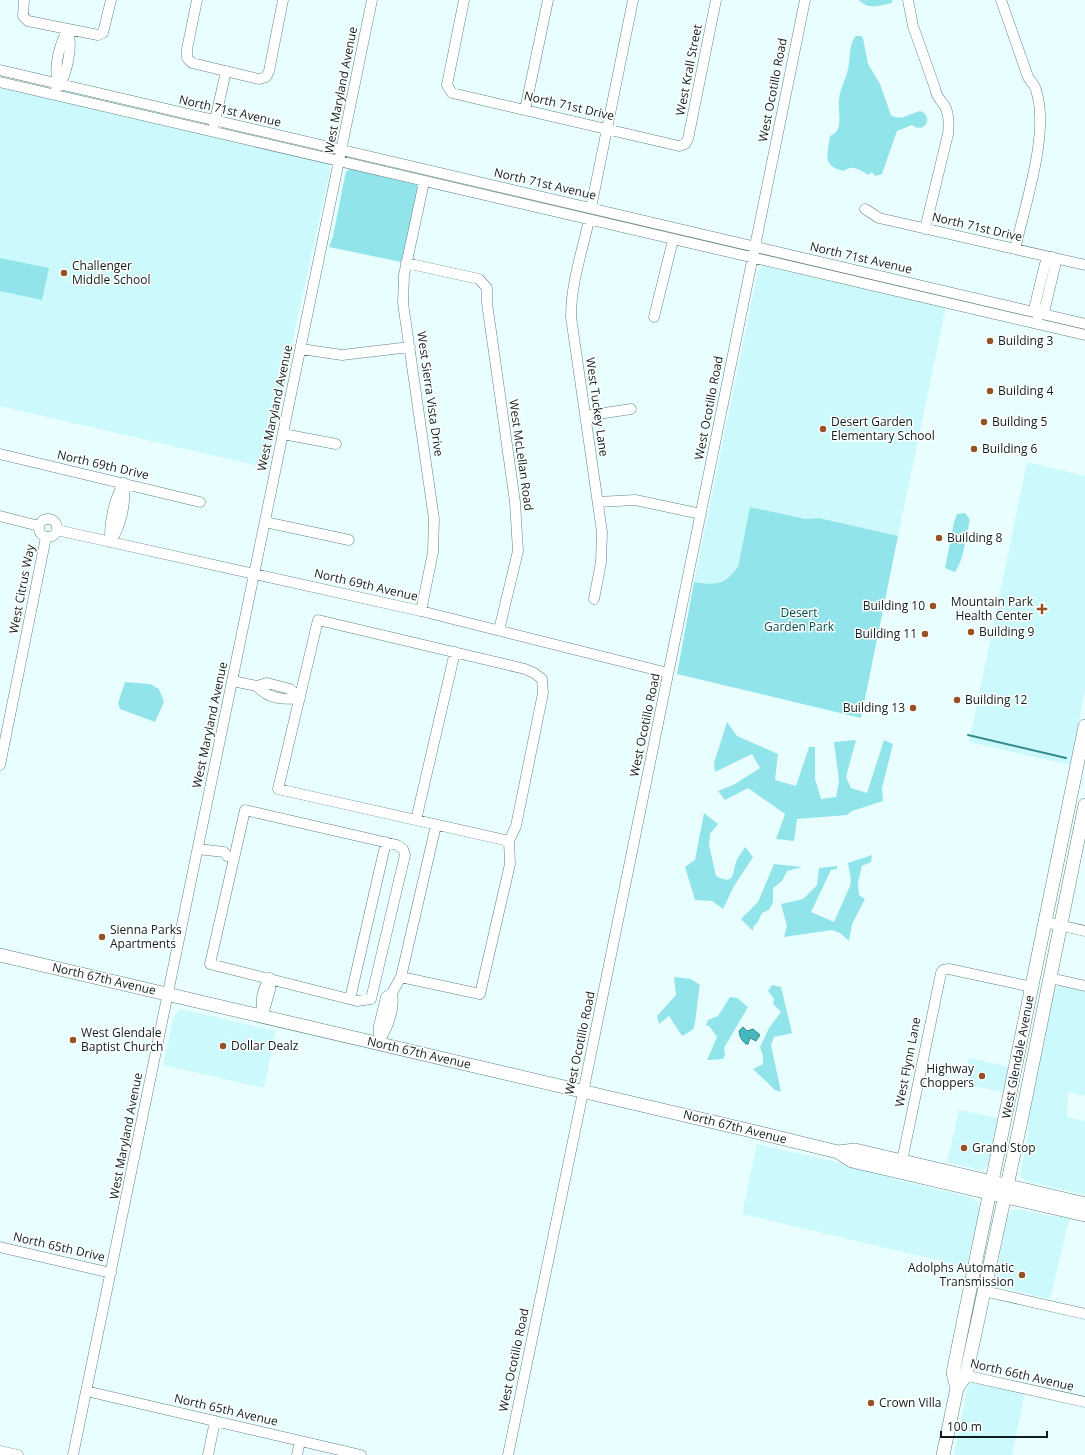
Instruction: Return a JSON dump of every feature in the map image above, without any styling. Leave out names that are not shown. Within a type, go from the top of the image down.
[{"type":"main road","name":"West Glendale Avenue","points":[[943,1455],[960,1374],[991,1188],[1085,726]]},
{"type":"main road","name":"West Glendale Avenue","points":[[960,1374],[984,1291],[1006,1191],[1085,805]]},
{"type":"main road","name":"North 67th Avenue","points":[[0,956],[379,1043],[838,1152],[852,1161],[1006,1191],[1085,1204]]},
{"type":"main road","points":[[1032,987],[1035,1006],[1030,1029],[1038,1034]]},
{"type":"main road","name":"North 67th Avenue","points":[[838,1152],[855,1150],[902,1160],[991,1188]]},
{"type":"main road","name":"North 67th Avenue","points":[[1006,1191],[1085,1215]]},
{"type":"street","points":[[24,0],[23,16],[28,21],[98,35],[103,33],[111,0]]},
{"type":"street","points":[[197,0],[187,49],[187,58],[192,63],[259,79],[266,77],[269,71],[283,0]]},
{"type":"street","name":"West Maryland Avenue","points":[[73,1455],[340,162],[372,0]]},
{"type":"street","name":"North 71st Drive","points":[[464,0],[447,85],[452,93],[679,146],[685,144]]},
{"type":"street","points":[[525,110],[548,0]]},
{"type":"street","points":[[591,208],[633,0]]},
{"type":"street","name":"West Krall Street","points":[[685,144],[688,139],[716,0]]},
{"type":"street","name":"West Ocotillo Road","points":[[508,1455],[805,0]]},
{"type":"street","points":[[908,0],[913,26],[935,88],[936,95],[944,105],[949,122],[948,134],[925,229]]},
{"type":"street","points":[[1001,0],[1028,77],[1036,87],[1040,117],[1038,152],[1015,249]]},
{"type":"street","points":[[55,95],[58,83],[64,77],[71,40],[68,29]]},
{"type":"street","name":"North 71st Avenue","points":[[0,70],[1085,324]]},
{"type":"street","points":[[213,131],[226,71]]},
{"type":"street","name":"North 71st Avenue","points":[[0,82],[753,259],[1085,335]]},
{"type":"street","name":"West Sierra Vista Drive","points":[[421,611],[434,552],[434,519],[402,295],[406,263],[424,182]]},
{"type":"street","name":"North 71st Drive","points":[[865,210],[879,218],[1052,257],[1085,266]]},
{"type":"street","name":"West Tuckey Lane","points":[[589,220],[571,299],[571,317],[598,502],[603,548],[594,599]]},
{"type":"street","points":[[654,317],[673,240]]},
{"type":"street","points":[[1036,324],[1039,313],[1036,305],[1045,264],[1052,257]]},
{"type":"street","name":"West McLellan Road","points":[[406,263],[479,279],[487,288],[487,303],[515,502],[518,552],[499,630]]},
{"type":"street","points":[[301,349],[342,355],[410,347]]},
{"type":"street","points":[[585,416],[631,409]]},
{"type":"street","points":[[283,434],[336,444]]},
{"type":"street","name":"North 69th Drive","points":[[0,454],[200,502]]},
{"type":"street","points":[[110,542],[116,534],[125,494],[124,484]]},
{"type":"street","points":[[598,502],[635,500],[701,514]]},
{"type":"street","name":"North 69th Avenue","points":[[0,516],[39,526],[44,520],[50,519],[56,524],[57,530],[254,575],[268,575],[499,630],[668,673]]},
{"type":"street","points":[[265,522],[349,540]]},
{"type":"street","points":[[39,526],[40,533],[46,537],[53,536],[57,530]]},
{"type":"street","name":"West Citrus Way","points":[[0,764],[46,537]]},
{"type":"street","points":[[401,977],[480,994],[510,864],[509,841],[516,826],[538,720],[543,693],[542,679],[525,669],[318,620],[278,789],[509,841]]},
{"type":"street","points":[[416,820],[455,652]]},
{"type":"street","points":[[233,681],[256,686],[267,683],[290,689],[300,698]]},
{"type":"street","points":[[245,810],[386,842],[397,845],[403,849],[405,855],[371,999],[365,1001],[350,999],[210,964],[231,857],[245,810]]},
{"type":"street","points":[[379,1043],[387,1028],[393,1000],[392,993],[401,977],[436,825]]},
{"type":"street","points":[[350,999],[386,842]]},
{"type":"street","points":[[198,849],[212,852],[214,856],[223,858],[231,857]]},
{"type":"street","points":[[1045,922],[1085,931]]},
{"type":"street","name":"West Flynn Lane","points":[[902,1160],[939,977],[943,970],[957,970],[1032,987]]},
{"type":"street","points":[[262,1016],[261,998],[264,988],[270,978]]},
{"type":"street","points":[[1050,978],[1085,986]]},
{"type":"street","name":"North 65th Drive","points":[[0,1247],[111,1273]]},
{"type":"street","points":[[984,1291],[1085,1314]]},
{"type":"street","name":"North 66th Avenue","points":[[960,1374],[1085,1402]]},
{"type":"street","name":"North 65th Avenue","points":[[86,1391],[360,1455]]},
{"type":"street","points":[[208,1455],[215,1421]]},
{"type":"street","points":[[297,1455],[300,1441]]},
{"type":"street","points":[[0,1451],[18,1455]]},
{"type":"shaded area","points":[[0,87],[327,163],[329,165],[330,171],[297,320],[268,468],[0,406]]},
{"type":"shaded area","name":"Desert Garden Elementary School","points":[[763,266],[946,307],[898,536],[819,518],[806,519],[751,507],[738,567],[733,573],[716,584],[694,582],[758,271]]},
{"type":"shaded area","points":[[1027,462],[1085,476],[1085,690],[1070,765],[969,742]]},
{"type":"shaded area","points":[[1059,985],[1085,991],[1085,1096],[1068,1092],[1067,1117],[1085,1121],[1085,1195],[1026,1181],[1020,1175],[1028,1135],[1029,1112],[1054,988]]},
{"type":"shaded area","points":[[180,1009],[276,1031],[264,1088],[163,1065],[174,1016]]},
{"type":"shaded area","points":[[743,1027],[747,1031],[753,1029],[760,1035],[756,1041],[750,1038],[748,1044],[746,1044],[743,1041],[740,1037],[739,1031]]},
{"type":"shaded area","points":[[969,1058],[1009,1067],[1003,1092],[964,1084]]},
{"type":"shaded area","points":[[959,1110],[998,1118],[988,1165],[985,1169],[980,1170],[947,1162]]},
{"type":"shaded area","points":[[757,1144],[853,1166],[897,1180],[973,1198],[978,1203],[980,1208],[967,1267],[742,1214]]},
{"type":"shaded area","points":[[1018,1209],[1054,1217],[1070,1216],[1050,1299],[1000,1287],[994,1283],[1007,1217],[1012,1210]]},
{"type":"shaded area","points":[[972,1381],[1025,1393],[1012,1455],[954,1455],[968,1386]]},
{"type":"green space","points":[[859,0],[892,0],[892,3],[871,6]]},
{"type":"green space","points":[[856,36],[861,36],[863,38],[868,64],[880,84],[891,115],[898,118],[920,111],[927,117],[926,124],[920,128],[912,125],[897,131],[882,174],[875,176],[872,172],[868,175],[853,168],[844,171],[837,169],[829,162],[827,154],[830,136],[835,133],[839,125],[840,95],[849,65],[853,39]]},
{"type":"green space","points":[[350,169],[417,185],[418,190],[401,262],[329,247],[333,236],[346,172]]},
{"type":"green space","points":[[0,258],[49,268],[42,300],[0,291]]},
{"type":"green space","name":"Desert Garden Park","points":[[750,507],[806,519],[819,518],[898,536],[861,718],[677,674],[694,582],[708,584],[719,583],[728,578],[738,567]]},
{"type":"green space","points":[[965,513],[970,520],[961,561],[955,572],[945,568],[954,522],[957,514]]},
{"type":"green space","points":[[125,682],[150,684],[159,689],[164,702],[155,722],[120,709],[118,703]]},
{"type":"green space","points":[[727,722],[737,736],[778,754],[775,780],[796,786],[809,747],[815,747],[815,779],[821,799],[836,797],[839,781],[834,742],[856,740],[846,777],[851,788],[867,793],[884,740],[893,744],[882,788],[883,801],[852,811],[847,815],[797,819],[794,841],[776,839],[785,814],[748,788],[725,800],[718,791],[735,784],[760,768],[752,754],[715,772],[714,763]]},
{"type":"green space","points":[[704,813],[718,824],[710,834],[709,845],[716,876],[727,880],[732,877],[736,862],[745,847],[753,857],[734,886],[723,909],[712,901],[695,900],[685,867],[695,860]]},
{"type":"green space","points":[[872,855],[871,862],[862,866],[858,882],[859,895],[865,899],[852,924],[849,941],[840,933],[832,930],[784,937],[787,926],[781,904],[803,899],[817,885],[819,868],[837,866],[837,869],[831,870],[811,912],[834,922],[850,886],[851,880],[848,863]]},
{"type":"green space","points":[[774,864],[802,867],[787,871],[782,881],[773,888],[773,902],[769,910],[762,913],[757,923],[753,927],[753,931],[741,919],[758,902]]},
{"type":"green space","points":[[674,977],[691,979],[700,985],[694,1027],[682,1036],[669,1016],[659,1024],[657,1016],[676,995]]},
{"type":"green space","points":[[772,985],[781,987],[792,1033],[774,1037],[771,1045],[781,1092],[775,1090],[753,1069],[763,1064],[763,1056],[760,1047],[769,1028],[781,1012],[773,1004],[774,999],[768,991]]},
{"type":"green space","points":[[730,997],[737,998],[748,1007],[724,1048],[725,1055],[723,1059],[707,1060],[717,1037],[710,1027],[706,1025],[708,1020],[718,1016]]},
{"type":"waterway","points":[[968,735],[1066,758]]},
{"type":"place","name":"Challenger Middle School","points":[[64,273]]},
{"type":"place","name":"Building 3","points":[[990,341]]},
{"type":"place","name":"Building 4","points":[[990,391]]},
{"type":"place","name":"Building 5","points":[[984,422]]},
{"type":"place","name":"Desert Garden Elementary School","points":[[823,429]]},
{"type":"place","name":"Building 6","points":[[974,449]]},
{"type":"place","name":"Building 8","points":[[939,538]]},
{"type":"place","name":"Building 10","points":[[933,606]]},
{"type":"place","name":"Mountain Park Health Center","points":[[1042,609]]},
{"type":"place","name":"Building 9","points":[[971,632]]},
{"type":"place","name":"Building 11","points":[[925,634]]},
{"type":"place","name":"Building 12","points":[[957,700]]},
{"type":"place","name":"Building 13","points":[[913,708]]},
{"type":"place","name":"Sienna Parks Apartments","points":[[102,937]]},
{"type":"place","name":"West Glendale Baptist Church","points":[[73,1040]]},
{"type":"place","name":"Dollar Dealz","points":[[223,1046]]},
{"type":"place","name":"Highway Choppers","points":[[982,1076]]},
{"type":"place","name":"Grand Stop","points":[[964,1148]]},
{"type":"place","name":"Adolphs Automatic Transmission","points":[[1022,1275]]},
{"type":"place","name":"Crown Villa","points":[[871,1403]]}]
